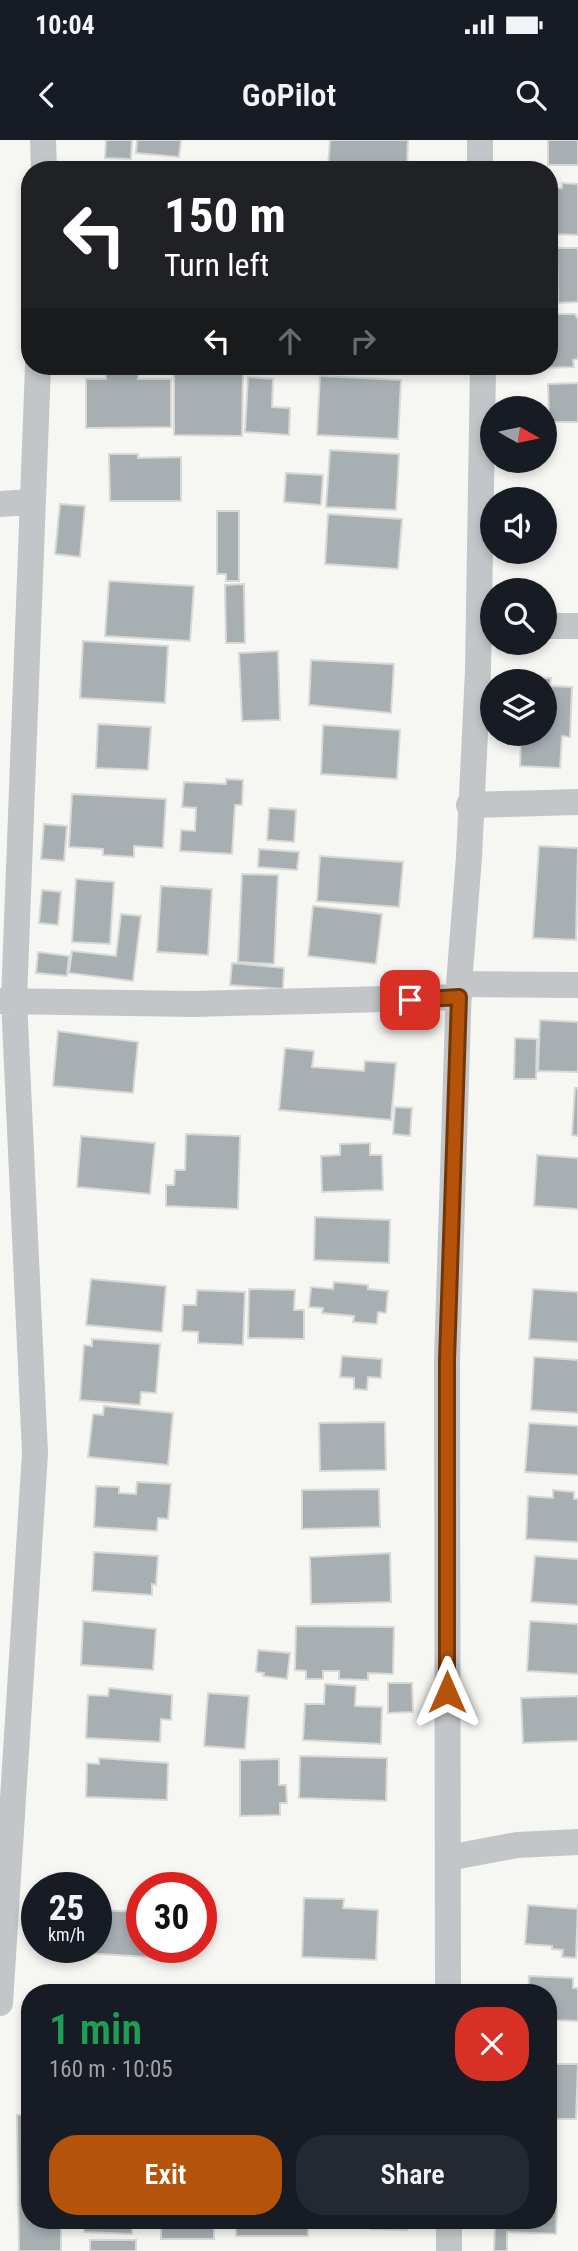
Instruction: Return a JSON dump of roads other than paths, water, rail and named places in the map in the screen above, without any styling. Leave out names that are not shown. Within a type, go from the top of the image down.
[{"type":"street","points":[[43,140],[44,161]]},
{"type":"street","points":[[480,140],[480,161]]},
{"type":"street","points":[[0,2003],[35,1453],[7,1001],[27,704],[31,502],[38,375]]},
{"type":"street","points":[[483,375],[485,578]]},
{"type":"street","points":[[0,504],[31,502]]},
{"type":"street","points":[[557,626],[578,626]]},
{"type":"street","points":[[448,1984],[447,1360],[459,990],[469,857],[469,805],[482,655]]},
{"type":"street","points":[[469,805],[578,802]]},
{"type":"street","points":[[7,1001],[194,1004],[578,985]]},
{"type":"street","points":[[448,1858],[517,1845],[578,1842]]},
{"type":"street","points":[[449,2229],[449,2251]]}]
